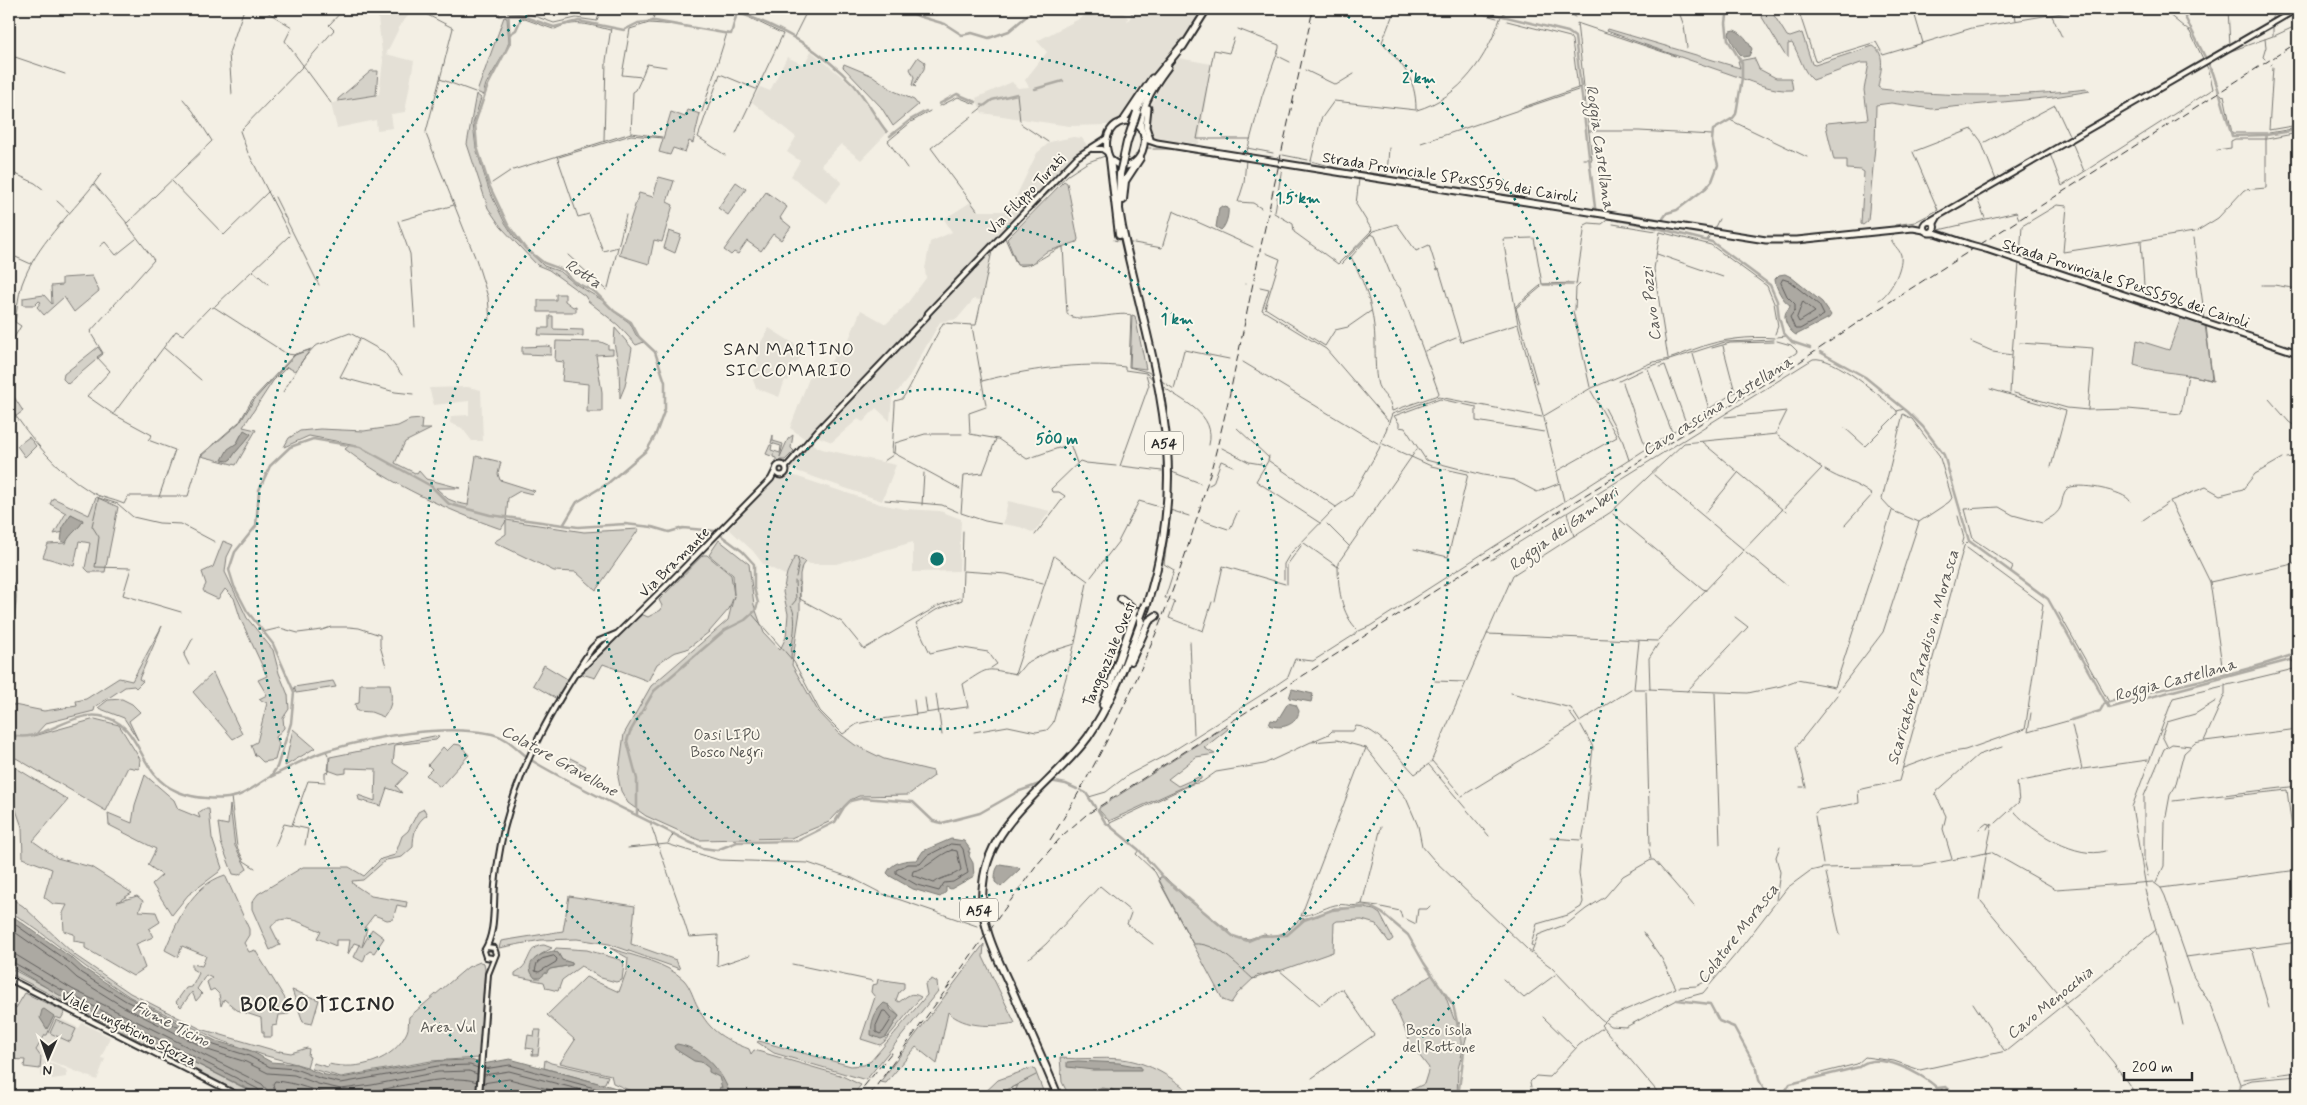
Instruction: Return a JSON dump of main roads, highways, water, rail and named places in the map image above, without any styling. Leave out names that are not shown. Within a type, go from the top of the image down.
[{"type":"highway","name":"A54","points":[[1128,262],[1120,209],[1119,174],[1126,142],[1136,112],[1162,70],[1185,43]]},
{"type":"highway","points":[[1109,156],[1116,221],[1128,262]]},
{"type":"highway","points":[[1128,262],[1123,194],[1125,181],[1140,158]]},
{"type":"highway","name":"Tangenziale Ovest","points":[[1057,1096],[984,934],[979,908],[979,892],[984,865],[994,840],[1012,814],[1079,748],[1103,710],[1147,604],[1165,508],[1167,450],[1154,378],[1128,262]]},
{"type":"highway","points":[[1121,598],[1143,616],[1156,616]]},
{"type":"main road","points":[[1185,43],[1160,79],[1144,110],[1144,149],[1140,158],[1124,166],[1109,156],[1107,138],[1113,127],[1123,121],[1150,80],[1191,36],[1207,9]]},
{"type":"main road","points":[[1940,215],[1934,227],[1927,231],[1927,222],[2297,9]]},
{"type":"main road","points":[[1160,79],[1147,109],[1148,136],[1150,139],[1174,146]]},
{"type":"main road","points":[[1123,121],[1132,122],[1143,133]]},
{"type":"main road","name":"Strada Provinciale SPexSS596 dei Cairoli","points":[[1143,133],[1157,143],[1174,146],[1776,241],[1920,228],[2298,353]]},
{"type":"main road","name":"Via Filippo Turati","points":[[784,466],[1077,157],[1107,138]]},
{"type":"main road","points":[[1144,149],[1157,143]]},
{"type":"main road","name":"Via Filippo Turati","points":[[1086,151],[1100,148],[1109,156]]},
{"type":"main road","name":"Strada Provinciale SPexSS596 dei Cairoli","points":[[1913,228],[1927,222],[1947,237]]},
{"type":"main road","points":[[778,465],[784,466],[785,473],[777,473],[778,465]]},
{"type":"main road","name":"Via Bramante","points":[[573,677],[717,536],[777,473]]},
{"type":"main road","name":"Via Bramante","points":[[491,938],[501,842],[518,782],[528,756],[544,723],[592,648],[599,641],[616,634]]},
{"type":"main road","points":[[489,966],[484,953],[491,938]]},
{"type":"main road","points":[[479,1096],[489,966],[496,954],[491,938]]},
{"type":"main road","points":[[488,947],[493,948]]},
{"type":"main road","points":[[487,958],[492,958]]},
{"type":"main road","name":"Viale Lungoticino Sforza","points":[[9,979],[238,1096]]},
{"type":"water","points":[[1734,30],[1743,35],[1749,43],[1752,49],[1749,56],[1743,57],[1735,47],[1729,34],[1730,31]]},
{"type":"water","points":[[1222,206],[1228,208],[1228,217],[1221,230],[1216,227],[1219,208]]},
{"type":"water","points":[[1785,274],[1822,302],[1831,315],[1829,318],[1796,335],[1791,331],[1785,319],[1790,305],[1782,297],[1775,282],[1779,275]]},
{"type":"water","points":[[244,430],[251,434],[231,459],[228,461],[222,460],[228,449],[237,443]]},
{"type":"water","points":[[71,514],[83,520],[66,543],[61,541],[63,526]]},
{"type":"water","points":[[1292,689],[1313,694],[1311,702],[1289,698]]},
{"type":"water","points":[[1288,703],[1296,705],[1299,711],[1295,720],[1288,725],[1278,727],[1269,725],[1271,720],[1277,721]]},
{"type":"water","points":[[951,839],[964,841],[970,849],[968,852],[970,852],[969,856],[973,863],[974,876],[951,889],[946,887],[946,892],[940,897],[913,889],[887,873],[892,866],[904,861],[917,860],[923,851]]},
{"type":"water","points":[[1000,864],[1020,869],[1001,887],[995,882],[996,870]]},
{"type":"water","name":"Fiume Ticino","points":[[9,911],[11,915],[83,968],[128,997],[216,1041],[251,1051],[271,1062],[296,1064],[321,1074],[341,1078],[439,1061],[471,1060],[483,1064],[510,1059],[620,1089],[636,1096],[262,1096],[66,999],[12,967],[9,961]]},
{"type":"water","points":[[554,951],[558,953],[562,960],[572,963],[572,965],[550,969],[540,978],[535,978],[531,973],[531,963],[538,956]]},
{"type":"water","points":[[884,1003],[889,1005],[891,1010],[899,1016],[886,1037],[881,1039],[871,1035],[871,1030],[875,1014]]},
{"type":"water","points":[[44,1009],[54,1016],[47,1029],[40,1018]]},
{"type":"water","points":[[677,1044],[696,1051],[711,1062],[723,1078],[731,1096],[724,1096],[719,1090],[720,1087],[722,1088],[719,1077],[709,1072],[709,1068],[701,1062],[694,1061],[675,1049],[674,1046]]},
{"type":"water","points":[[1067,1062],[1119,1063],[1141,1067],[1141,1070],[1093,1070],[1067,1067]]},
{"type":"water","points":[[1093,1089],[1111,1089],[1122,1096],[1092,1096]]},
{"type":"waterway","points":[[232,94],[229,53],[244,9]]},
{"type":"waterway","points":[[262,9],[292,27],[285,41],[331,103]]},
{"type":"waterway","points":[[241,130],[302,67],[334,30],[329,25],[344,9]]},
{"type":"waterway","points":[[416,9],[453,28],[440,79]]},
{"type":"waterway","points":[[499,9],[499,16],[502,16]]},
{"type":"waterway","name":"Rotta","points":[[508,9],[510,43],[488,85],[475,123],[477,147],[489,185],[508,225],[525,248],[544,263],[563,270],[573,281],[595,292],[614,311],[631,322],[639,337],[655,352],[665,382],[665,409],[655,436],[647,450],[607,484],[577,502],[564,524]]},
{"type":"waterway","points":[[508,13],[529,14],[554,23],[576,18],[597,21],[601,9]]},
{"type":"waterway","points":[[653,19],[656,9]]},
{"type":"waterway","points":[[736,133],[783,34],[750,18],[754,9]]},
{"type":"waterway","points":[[794,37],[808,9]]},
{"type":"waterway","points":[[904,9],[918,16],[945,24],[962,35],[972,33],[989,38],[1009,31],[1035,9]]},
{"type":"waterway","points":[[936,15],[940,9]]},
{"type":"waterway","points":[[1132,13],[1135,9]]},
{"type":"waterway","points":[[1395,9],[1382,42],[1402,65],[1411,80],[1414,88],[1416,109]]},
{"type":"waterway","name":"Roggia Castellana","points":[[1463,9],[1497,18]]},
{"type":"waterway","name":"Roggia Castellana","points":[[1474,9],[1568,32],[1575,37],[1596,216],[1649,226],[1712,242],[1770,285],[1777,301],[1783,332],[1792,342],[1810,348]]},
{"type":"waterway","name":"Roggia Castellana","points":[[1502,16],[1507,9]]},
{"type":"waterway","points":[[1561,9],[1561,11],[1575,17]]},
{"type":"waterway","points":[[1678,9],[1684,26],[1687,48]]},
{"type":"waterway","points":[[1629,216],[1629,214],[1662,220],[1667,213],[1677,210],[1706,188],[1712,181],[1718,165],[1712,141],[1713,130],[1733,118],[1736,114],[1742,78],[1742,63],[1728,40],[1726,23],[1728,9]]},
{"type":"waterway","points":[[1798,9],[1815,61],[1876,42],[1881,51]]},
{"type":"waterway","points":[[1913,9],[1923,43],[1972,28],[2086,9]]},
{"type":"waterway","points":[[2014,9],[2016,20]]},
{"type":"waterway","points":[[2050,154],[2062,186],[2213,89],[2209,71],[2190,32],[2162,9]]},
{"type":"waterway","points":[[2181,9],[2213,73],[2219,92]]},
{"type":"waterway","points":[[2228,9],[2230,45]]},
{"type":"waterway","points":[[2273,9],[2273,20]]},
{"type":"waterway","points":[[731,34],[737,13],[739,13],[786,33],[801,42],[829,62],[854,85],[887,132]]},
{"type":"waterway","points":[[505,16],[522,16]]},
{"type":"waterway","points":[[510,34],[516,30],[522,16],[554,27],[579,21],[624,30],[638,23],[655,21],[729,34]]},
{"type":"waterway","points":[[1417,110],[1447,96],[1470,74],[1488,47],[1501,16]]},
{"type":"waterway","points":[[2052,16],[2062,37]]},
{"type":"waterway","points":[[522,18],[553,29]]},
{"type":"waterway","points":[[1507,21],[1570,37],[1572,40],[1578,88]]},
{"type":"waterway","points":[[631,133],[633,92],[636,90],[642,77],[622,75],[630,29],[649,23],[678,25]]},
{"type":"waterway","name":"Roggia Castellana","points":[[1589,160],[1592,160],[1577,23],[1675,56]]},
{"type":"waterway","points":[[555,29],[575,24],[610,30]]},
{"type":"waterway","points":[[2231,50],[2273,36],[2273,24]]},
{"type":"waterway","points":[[2274,36],[2298,25]]},
{"type":"waterway","points":[[604,141],[606,61],[611,28]]},
{"type":"waterway","points":[[1238,29],[1279,45],[1262,96],[1246,155]]},
{"type":"waterway","points":[[702,112],[727,33]]},
{"type":"waterway","points":[[1234,38],[1229,53],[1214,50],[1197,139],[1250,139]]},
{"type":"waterway","points":[[2265,39],[2266,47],[2263,57],[2265,59]]},
{"type":"waterway","points":[[1882,53],[1883,55],[1923,43]]},
{"type":"waterway","points":[[12,56],[65,74]]},
{"type":"waterway","points":[[1278,56],[1290,62]]},
{"type":"waterway","points":[[642,76],[647,64],[666,67]]},
{"type":"waterway","points":[[2273,67],[2269,130],[2298,125]]},
{"type":"waterway","points":[[2212,69],[2219,91]]},
{"type":"waterway","points":[[1305,70],[1336,85],[1354,74]]},
{"type":"waterway","points":[[725,155],[698,137],[720,74],[756,89]]},
{"type":"waterway","points":[[426,132],[440,79],[475,92]]},
{"type":"waterway","points":[[1035,89],[1063,81]]},
{"type":"waterway","points":[[1521,108],[1581,87]]},
{"type":"waterway","points":[[1421,143],[1578,90]]},
{"type":"waterway","points":[[939,104],[957,94],[976,102]]},
{"type":"waterway","points":[[1017,94],[1020,121]]},
{"type":"waterway","points":[[982,105],[984,106],[992,100],[1017,94]]},
{"type":"waterway","points":[[2220,94],[2232,136],[2266,135],[2298,130]]},
{"type":"waterway","points":[[2221,94],[2224,95],[2232,133],[2267,133]]},
{"type":"waterway","points":[[940,106],[958,97],[975,104]]},
{"type":"waterway","points":[[9,346],[21,326],[15,322],[22,284],[28,270],[44,244],[94,184],[127,223],[212,141],[183,99]]},
{"type":"waterway","points":[[1311,161],[1321,119],[1334,101],[1416,110]]},
{"type":"waterway","points":[[1985,142],[2055,105],[2070,137]]},
{"type":"waterway","points":[[975,113],[984,106]]},
{"type":"waterway","points":[[910,120],[926,111]]},
{"type":"waterway","points":[[911,122],[930,111]]},
{"type":"waterway","points":[[972,116],[931,148],[977,210]]},
{"type":"waterway","points":[[1730,120],[1807,157]]},
{"type":"waterway","points":[[890,136],[909,121]]},
{"type":"waterway","points":[[907,168],[888,141],[910,123]]},
{"type":"waterway","points":[[1021,124],[1048,142]]},
{"type":"waterway","points":[[2269,133],[2298,128]]},
{"type":"waterway","points":[[1915,151],[1972,129],[1981,141],[1996,180]]},
{"type":"waterway","points":[[240,131],[248,153]]},
{"type":"waterway","points":[[1589,131],[1639,131],[1712,135]]},
{"type":"waterway","points":[[513,170],[631,133],[662,137]]},
{"type":"waterway","points":[[2217,150],[2231,148],[2231,141],[2235,139],[2267,139],[2298,133]]},
{"type":"waterway","points":[[426,134],[475,257]]},
{"type":"waterway","points":[[559,157],[631,135],[662,138]]},
{"type":"waterway","points":[[2197,231],[2218,218],[2244,190],[2266,188],[2266,135]]},
{"type":"waterway","points":[[2071,140],[2084,171]]},
{"type":"waterway","points":[[1247,148],[1273,153]]},
{"type":"waterway","points":[[1311,161],[1345,170],[1387,175],[1389,148]]},
{"type":"waterway","points":[[1153,149],[1172,149],[1218,157]]},
{"type":"waterway","points":[[1894,227],[1895,225],[1915,222],[1938,210],[1913,152]]},
{"type":"waterway","points":[[1283,155],[1308,160]]},
{"type":"waterway","points":[[250,156],[289,233]]},
{"type":"waterway","points":[[557,156],[578,217],[589,214],[603,251],[618,247]]},
{"type":"waterway","points":[[972,325],[976,325],[992,251],[1068,175],[1088,162],[1105,156]]},
{"type":"waterway","points":[[1246,160],[1244,183],[1238,202],[1253,203],[1261,208]]},
{"type":"waterway","points":[[1275,212],[1282,167],[1286,166]]},
{"type":"waterway","points":[[9,171],[35,183],[44,190]]},
{"type":"waterway","points":[[492,183],[510,171]]},
{"type":"waterway","points":[[93,185],[101,174]]},
{"type":"waterway","points":[[1349,254],[1372,230],[1356,204],[1359,179],[1357,178]]},
{"type":"waterway","points":[[171,180],[224,235],[269,191]]},
{"type":"waterway","points":[[1976,196],[1985,218]]},
{"type":"waterway","points":[[275,197],[319,285]]},
{"type":"waterway","points":[[57,201],[69,212]]},
{"type":"waterway","points":[[402,220],[454,205]]},
{"type":"waterway","points":[[2020,257],[2022,226],[2057,205],[2067,206],[2063,252],[2142,240]]},
{"type":"waterway","points":[[1134,243],[1162,248],[1173,211],[1253,247]]},
{"type":"waterway","points":[[1939,230],[2016,212],[2019,219]]},
{"type":"waterway","points":[[1274,213],[1293,224],[1294,232],[1338,264],[1348,254]]},
{"type":"waterway","points":[[608,288],[626,215]]},
{"type":"waterway","points":[[1714,229],[1719,219]]},
{"type":"waterway","points":[[398,221],[410,254],[415,327]]},
{"type":"waterway","points":[[1576,285],[1585,225],[1589,223],[1602,224],[1606,221]]},
{"type":"waterway","points":[[126,223],[154,260],[90,332],[103,353],[97,357],[110,371],[87,396],[113,414],[152,435],[148,440],[175,450],[159,497]]},
{"type":"waterway","points":[[1341,264],[1373,231],[1397,224],[1416,251],[1429,245],[1437,270],[1439,269],[1461,342],[1518,324],[1515,307],[1541,285]]},
{"type":"waterway","points":[[1613,224],[1656,231]]},
{"type":"waterway","name":"Cavo Pozzi","points":[[1668,358],[1654,269],[1660,232],[1711,245],[1767,286],[1774,303],[1778,326],[1775,334]]},
{"type":"waterway","points":[[1892,236],[1893,232]]},
{"type":"waterway","points":[[2143,240],[2194,232]]},
{"type":"waterway","points":[[1371,234],[1375,236],[1393,280],[1400,288],[1439,393],[1438,395],[1392,411],[1390,403],[1378,385],[1371,307],[1363,282],[1351,257],[1371,234]]},
{"type":"waterway","points":[[215,306],[289,236]]},
{"type":"waterway","points":[[1005,238],[1017,265],[1023,266],[1063,247],[1067,313]]},
{"type":"waterway","points":[[1515,307],[1503,239],[1532,238]]},
{"type":"waterway","points":[[1534,238],[1542,284],[1574,283]]},
{"type":"waterway","points":[[1879,300],[1891,287],[1900,267],[1901,255],[1891,238]]},
{"type":"waterway","points":[[2194,238],[2205,320]]},
{"type":"waterway","points":[[100,246],[105,242],[116,255],[136,239]]},
{"type":"waterway","points":[[1114,240],[1118,241]]},
{"type":"waterway","points":[[2141,241],[2145,300]]},
{"type":"waterway","points":[[1266,253],[1280,259],[1265,308],[1325,346],[1335,330],[1348,327],[1371,311]]},
{"type":"waterway","points":[[9,254],[31,264]]},
{"type":"waterway","points":[[1657,254],[1723,277]]},
{"type":"waterway","points":[[568,255],[606,290]]},
{"type":"waterway","points":[[476,259],[488,297],[490,321]]},
{"type":"waterway","points":[[2012,355],[2019,263]]},
{"type":"waterway","points":[[253,271],[268,284]]},
{"type":"waterway","points":[[1575,310],[1576,288],[1580,284],[1576,283]]},
{"type":"waterway","points":[[1543,285],[1573,285]]},
{"type":"waterway","points":[[2264,285],[2298,289]]},
{"type":"waterway","points":[[1260,287],[1269,289],[1262,310],[1326,349],[1388,421]]},
{"type":"waterway","points":[[1537,383],[1516,308],[1541,287]]},
{"type":"waterway","points":[[114,413],[176,331],[183,335],[210,307]]},
{"type":"waterway","points":[[212,308],[214,307],[287,354],[295,355],[311,349]]},
{"type":"waterway","points":[[1573,311],[1590,387]]},
{"type":"waterway","points":[[1067,314],[1079,318],[1131,315],[1129,367],[1153,375]]},
{"type":"waterway","points":[[960,489],[892,452],[895,401],[902,399],[908,390],[943,323],[972,325]]},
{"type":"waterway","points":[[1518,324],[1543,415]]},
{"type":"waterway","points":[[2128,409],[2181,414],[2188,375],[2212,380],[2206,325]]},
{"type":"waterway","points":[[972,326],[986,405]]},
{"type":"waterway","points":[[283,392],[304,358],[315,346],[350,333],[384,352],[402,375]]},
{"type":"waterway","points":[[1777,337],[1786,336]]},
{"type":"waterway","name":"Cavo Pozzi","points":[[1592,388],[1653,362],[1716,342],[1756,337],[1775,338]]},
{"type":"waterway","points":[[360,338],[340,377],[395,392],[413,394]]},
{"type":"waterway","points":[[1425,351],[1456,338]]},
{"type":"waterway","name":"Cavo Pozzi","points":[[1648,367],[1725,342],[1774,340]]},
{"type":"waterway","points":[[1417,449],[1338,563],[1341,599],[1348,616],[1359,631],[1370,626],[1796,353],[1797,351],[1791,345],[1777,341]]},
{"type":"waterway","name":"Cavo Pozzi","points":[[1712,348],[1730,343],[1774,342]]},
{"type":"waterway","points":[[1971,342],[1992,351]]},
{"type":"waterway","points":[[2020,343],[2093,348],[2088,410]]},
{"type":"waterway","points":[[1723,346],[1735,392]]},
{"type":"waterway","points":[[164,348],[201,380]]},
{"type":"waterway","points":[[1160,380],[1174,389],[1184,350],[1229,359]]},
{"type":"waterway","name":"Roggia Castellana","points":[[1820,352],[1865,377],[1908,412],[1923,427],[1944,455],[1969,541],[2048,599],[2109,708],[2290,660],[2298,663]]},
{"type":"waterway","points":[[1993,352],[2012,355],[2010,393]]},
{"type":"waterway","points":[[1693,354],[1709,409]]},
{"type":"waterway","points":[[241,421],[254,400],[295,355]]},
{"type":"waterway","name":"Cavo cascina Castellana","points":[[1574,536],[1567,513],[1813,359],[1832,363],[1857,378],[1897,411]]},
{"type":"waterway","points":[[1243,362],[1379,444]]},
{"type":"waterway","points":[[982,381],[1034,370],[1090,365],[1125,367],[1125,370],[1146,373],[1154,380]]},
{"type":"waterway","points":[[1660,367],[1665,365],[1686,423]]},
{"type":"waterway","points":[[1648,369],[1672,432]]},
{"type":"waterway","name":"Cavo Pozzi","points":[[1619,381],[1642,370]]},
{"type":"waterway","points":[[1120,466],[1149,385],[1146,374]]},
{"type":"waterway","points":[[1623,383],[1646,448]]},
{"type":"waterway","points":[[1161,385],[1188,403],[1203,416],[1210,434],[1209,445]]},
{"type":"waterway","points":[[1284,579],[1284,564],[1290,554],[1336,507],[1352,496],[1379,449],[1392,414],[1439,397],[1542,417],[1591,388]]},
{"type":"waterway","points":[[1990,389],[2066,411],[2051,467]]},
{"type":"waterway","points":[[1557,471],[1617,437],[1591,391]]},
{"type":"waterway","points":[[2014,393],[2067,408],[2088,410],[2127,409]]},
{"type":"waterway","points":[[1544,432],[1476,421],[1476,407],[1440,399],[1394,416],[1399,423],[1399,427],[1405,428],[1426,460],[1483,475],[1514,480],[1537,492],[1560,483]]},
{"type":"waterway","points":[[2269,399],[2289,422],[2298,428]]},
{"type":"waterway","points":[[9,406],[46,454],[67,474],[95,494],[124,504],[128,496],[188,496],[201,455],[239,422]]},
{"type":"waterway","points":[[986,407],[969,413],[970,434],[998,439],[1027,459],[1070,444],[1077,463]]},
{"type":"waterway","points":[[1605,408],[1623,442],[1629,460]]},
{"type":"waterway","name":"Cavo cascina Castellana","points":[[1845,428],[1865,446],[1897,414],[1897,411],[1904,409]]},
{"type":"waterway","points":[[1725,417],[1787,411],[1776,433]]},
{"type":"waterway","points":[[1838,691],[1883,632],[1919,522],[1893,511],[1882,499],[1903,414],[1912,419],[1939,455],[1952,498],[1919,522]]},
{"type":"waterway","points":[[1544,418],[1564,501]]},
{"type":"waterway","points":[[1237,428],[1269,458]]},
{"type":"waterway","points":[[894,453],[895,443],[925,434],[962,434]]},
{"type":"waterway","name":"Roggia dei Gamberi","points":[[1431,762],[1513,575],[1611,512],[1684,443],[1777,434]]},
{"type":"waterway","points":[[1658,640],[1822,468],[1778,436]]},
{"type":"waterway","points":[[271,776],[277,767],[291,723],[294,692],[273,644],[247,611],[234,586],[229,570],[235,552],[256,526],[259,490],[270,466],[290,447],[313,439],[360,447],[431,486],[449,504],[490,515],[578,527],[625,524],[652,527],[669,532],[683,528],[715,531],[742,551],[754,564],[754,588],[758,603],[755,611],[745,620],[725,630],[654,691],[630,732],[627,741],[637,779],[637,815]]},
{"type":"waterway","points":[[996,439],[983,473],[964,475],[961,513],[1001,524]]},
{"type":"waterway","points":[[1702,442],[1783,510]]},
{"type":"waterway","points":[[1383,444],[1431,466],[1468,474],[1448,557],[1414,549]]},
{"type":"waterway","points":[[1222,448],[1249,462],[1261,464]]},
{"type":"waterway","points":[[884,461],[893,455]]},
{"type":"waterway","points":[[1269,456],[1256,481],[1320,523]]},
{"type":"waterway","points":[[2287,458],[2298,456]]},
{"type":"waterway","points":[[2210,582],[2170,501],[2206,487],[2220,495],[2243,489],[2255,474],[2283,458]]},
{"type":"waterway","points":[[1035,535],[1065,496],[1059,492],[1052,492],[1051,489],[1080,461],[1116,466]]},
{"type":"waterway","points":[[1209,485],[1213,483],[1221,461],[1233,466]]},
{"type":"waterway","points":[[1269,461],[1336,507]]},
{"type":"waterway","points":[[1121,466],[1162,471]]},
{"type":"waterway","name":"Roggia dei Gamberi","points":[[1825,470],[1861,487],[1872,495],[1845,525]]},
{"type":"waterway","points":[[1172,472],[1200,483]]},
{"type":"waterway","points":[[922,505],[924,473]]},
{"type":"waterway","points":[[1705,513],[1738,473]]},
{"type":"waterway","points":[[1654,475],[1744,550]]},
{"type":"waterway","points":[[2011,571],[2013,566],[1973,539],[1965,509],[1999,507],[2013,515],[2042,523],[2057,513],[2065,491],[2072,487],[2100,488],[2120,494],[2130,501]]},
{"type":"waterway","points":[[99,496],[92,526],[99,537],[95,567],[131,568],[123,595],[181,612]]},
{"type":"waterway","points":[[99,498],[118,504],[133,517],[159,523],[181,524],[215,542]]},
{"type":"waterway","points":[[885,500],[942,505],[958,512]]},
{"type":"waterway","points":[[1091,577],[1118,542],[1139,501],[1163,508]]},
{"type":"waterway","points":[[9,502],[14,510],[9,513]]},
{"type":"waterway","points":[[2143,520],[2168,503]]},
{"type":"waterway","points":[[1170,510],[1189,516]]},
{"type":"waterway","points":[[1167,598],[1165,598],[1174,570],[1164,564],[1171,511]]},
{"type":"waterway","points":[[1230,529],[1238,511]]},
{"type":"waterway","points":[[1692,691],[1748,693],[1781,686],[1797,680],[1835,687],[1892,511]]},
{"type":"waterway","points":[[1491,560],[1566,513]]},
{"type":"waterway","points":[[1613,514],[1706,590]]},
{"type":"waterway","name":"Roggia Castellana","points":[[1958,516],[1964,538],[1962,545]]},
{"type":"waterway","points":[[1201,520],[1228,529]]},
{"type":"waterway","points":[[1327,524],[1349,546]]},
{"type":"waterway","points":[[962,570],[963,531]]},
{"type":"waterway","name":"Scaricatore Paradiso in Morasca","points":[[1855,804],[1859,803],[1858,790],[1899,781],[1964,546],[1969,541]]},
{"type":"waterway","points":[[1304,543],[1338,567]]},
{"type":"waterway","points":[[1287,584],[1287,565],[1301,546]]},
{"type":"waterway","points":[[1903,768],[1941,754],[1965,750],[2025,729],[2043,604],[1967,548]]},
{"type":"waterway","points":[[1746,552],[1786,585]]},
{"type":"waterway","points":[[1015,674],[1054,556]]},
{"type":"waterway","points":[[796,577],[799,563],[797,557]]},
{"type":"waterway","points":[[1055,557],[1088,581]]},
{"type":"waterway","points":[[2223,672],[2210,582],[2298,563]]},
{"type":"waterway","points":[[1215,602],[1223,566],[1285,584]]},
{"type":"waterway","points":[[991,668],[997,664],[988,652],[957,647],[930,653],[916,623],[936,610],[962,600],[963,571],[1007,574],[1043,583]]},
{"type":"waterway","points":[[9,578],[13,582],[16,594],[12,626]]},
{"type":"waterway","points":[[791,659],[795,624],[791,606],[796,600],[795,581]]},
{"type":"waterway","points":[[799,581],[800,599],[842,622],[864,649],[936,607]]},
{"type":"waterway","points":[[1075,643],[1087,583]]},
{"type":"waterway","points":[[938,606],[959,598]]},
{"type":"waterway","points":[[1171,600],[1175,602],[1169,618],[1203,631],[1212,602]]},
{"type":"waterway","name":"Roggia Castellana","points":[[2059,613],[2109,702]]},
{"type":"waterway","points":[[752,614],[794,662],[820,711],[843,734],[857,724],[875,720],[967,707]]},
{"type":"waterway","points":[[1687,691],[1748,627],[1735,617]]},
{"type":"waterway","points":[[263,632],[280,628],[298,633],[331,627],[359,628],[380,635],[380,646],[386,666]]},
{"type":"waterway","points":[[1089,797],[1106,792],[1128,775],[1168,754],[1269,690],[1288,677],[1295,659],[1313,661],[1354,635],[1357,631]]},
{"type":"waterway","points":[[1487,634],[1657,641]]},
{"type":"waterway","points":[[189,665],[184,655],[193,638]]},
{"type":"waterway","points":[[1639,641],[1634,689],[1647,689]]},
{"type":"waterway","points":[[1190,642],[1194,734]]},
{"type":"waterway","points":[[968,707],[963,684],[984,671],[993,670],[1017,674],[1026,663],[1049,652],[1075,644]]},
{"type":"waterway","points":[[1650,689],[1649,658],[1658,644]]},
{"type":"waterway","points":[[1068,671],[1074,646]]},
{"type":"waterway","name":"Roggia Castellana","points":[[2071,720],[2100,711],[2104,704],[2109,702],[2224,675],[2292,655],[2298,656]]},
{"type":"waterway","name":"Cavo Menocchia","points":[[2146,887],[2132,807],[2173,698],[2298,668]]},
{"type":"waterway","points":[[974,732],[1008,726],[1036,732],[1047,730],[1053,723],[1067,674]]},
{"type":"waterway","points":[[1435,681],[1465,682]]},
{"type":"waterway","points":[[2156,883],[2164,866],[2165,822],[2170,795],[2175,787],[2184,753],[2195,743],[2204,741],[2225,694],[2225,684]]},
{"type":"waterway","points":[[1581,721],[1631,689]]},
{"type":"waterway","points":[[1649,689],[1689,691]]},
{"type":"waterway","points":[[1646,692],[1650,846]]},
{"type":"waterway","points":[[1511,693],[1571,708],[1580,722]]},
{"type":"waterway","points":[[1715,693],[1720,844]]},
{"type":"waterway","points":[[936,694],[942,735]]},
{"type":"waterway","points":[[1806,787],[1796,747],[1837,695]]},
{"type":"waterway","points":[[925,698],[927,712]]},
{"type":"waterway","points":[[914,700],[916,715]]},
{"type":"waterway","points":[[2167,746],[2162,736],[2167,722],[2195,714],[2216,701]]},
{"type":"waterway","points":[[1549,740],[1577,723],[1569,712]]},
{"type":"waterway","points":[[2031,713],[2028,732],[2071,720]]},
{"type":"waterway","name":"Colatore Gravellone","points":[[9,734],[31,736],[77,718],[88,716],[100,716],[111,719],[128,731],[155,775],[165,785],[185,794],[218,799],[237,796],[270,777],[322,753],[368,740],[431,731],[473,731],[492,734],[505,739],[530,759],[574,784],[689,842],[703,848],[717,850],[737,842],[797,841],[835,822],[850,801],[863,798],[913,802],[933,821],[942,823],[980,813],[1017,792],[1045,782]]},
{"type":"waterway","points":[[1581,725],[1593,747],[1585,822]]},
{"type":"waterway","points":[[1996,823],[2019,802],[2017,782],[2082,769],[2072,725]]},
{"type":"waterway","name":"Roggia dei Gamberi","points":[[1313,741],[1332,731],[1353,731],[1356,726],[1364,728],[1380,738],[1415,774],[1429,764]]},
{"type":"waterway","name":"Cavo Menocchia","points":[[2205,741],[2298,729]]},
{"type":"waterway","name":"Colatore Morasca","points":[[1108,824],[1192,784],[1202,782],[1216,772],[1264,764],[1311,742],[1337,740],[1366,748],[1406,798],[1418,826],[1422,846],[1434,860],[1528,950],[1551,967],[1600,1018],[1610,1026],[1626,1027],[1677,1000],[1703,993],[1787,888],[1810,871],[1823,868],[1921,866],[1991,852],[2056,889],[2153,882],[2161,888],[2165,896],[2193,976],[2212,1007],[2240,1084],[2252,1080],[2298,1076]]},
{"type":"waterway","points":[[1462,796],[1549,743]]},
{"type":"waterway","points":[[2148,876],[2144,859],[2144,796],[2164,749],[2172,744],[2191,746]]},
{"type":"waterway","points":[[1952,859],[1943,829],[1946,816],[1935,793],[1978,755],[2002,747]]},
{"type":"waterway","name":"Colatore Morasca","points":[[1364,753],[1366,748]]},
{"type":"waterway","name":"Colatore Gravellone","points":[[326,751],[328,755]]},
{"type":"waterway","points":[[1362,904],[1356,906],[1335,905],[1301,916],[1363,754]]},
{"type":"waterway","points":[[325,780],[325,773],[329,772],[329,757]]},
{"type":"waterway","points":[[2083,769],[2148,760]]},
{"type":"waterway","points":[[1432,761],[1460,794]]},
{"type":"waterway","points":[[1429,765],[1489,836]]},
{"type":"waterway","points":[[292,825],[308,781],[325,782]]},
{"type":"waterway","name":"Colatore Gravellone","points":[[1050,781],[1066,784],[1077,789]]},
{"type":"waterway","name":"Cavo Menocchia","points":[[2173,801],[2298,786]]},
{"type":"waterway","name":"Colatore Gravellone","points":[[1080,790],[1086,793],[1095,807]]},
{"type":"waterway","name":"Cavo Menocchia","points":[[2225,797],[2287,790],[2297,868]]},
{"type":"waterway","points":[[231,797],[237,847],[244,861],[255,868]]},
{"type":"waterway","name":"Scaricatore Paradiso in Morasca","points":[[1815,813],[1819,810],[1853,804]]},
{"type":"waterway","points":[[1098,810],[1105,822],[1139,850],[1166,880],[1233,936],[1248,941],[1260,936],[1287,935],[1304,920],[1332,910],[1369,906],[1382,913],[1408,935],[1424,963],[1453,1005],[1464,1052],[1458,1096]]},
{"type":"waterway","points":[[2015,812],[2032,828],[2069,848],[2082,852],[2094,853],[2105,851]]},
{"type":"waterway","name":"Scaricatore Paradiso in Morasca","points":[[1815,816],[1823,864]]},
{"type":"waterway","name":"Colatore Gravellone","points":[[651,821],[651,826]]},
{"type":"waterway","points":[[1979,829],[1987,823],[1993,825]]},
{"type":"waterway","points":[[275,846],[284,824],[308,829],[305,845]]},
{"type":"waterway","points":[[1582,840],[1585,824]]},
{"type":"waterway","points":[[1986,854],[1992,825],[1989,825],[1987,829]]},
{"type":"waterway","points":[[1379,906],[1362,904],[1381,827]]},
{"type":"waterway","points":[[652,828],[681,910]]},
{"type":"waterway","points":[[668,843],[674,833]]},
{"type":"waterway","points":[[1550,838],[1580,840]]},
{"type":"waterway","points":[[628,848],[667,844],[719,860],[808,863],[852,878],[881,893]]},
{"type":"waterway","points":[[1533,946],[1531,945],[1537,924],[1568,915],[1581,907],[1583,902],[1579,873],[1582,845]]},
{"type":"waterway","points":[[1776,900],[1780,872],[1776,857],[1780,846]]},
{"type":"waterway","points":[[1649,849],[1651,859]]},
{"type":"waterway","points":[[1139,850],[1136,854],[1155,872],[1193,944],[1202,944],[1218,950],[1253,979],[1279,970],[1320,1005],[1341,989],[1343,990],[1374,1035],[1312,1078]]},
{"type":"waterway","points":[[1979,900],[1986,856]]},
{"type":"waterway","points":[[1532,952],[1538,935],[1567,924],[1605,897],[1623,876],[1651,860],[1654,860],[1694,906]]},
{"type":"waterway","name":"Cavo Menocchia","points":[[2161,888],[2298,870]]},
{"type":"waterway","points":[[1826,873],[1840,935]]},
{"type":"waterway","points":[[1031,957],[1046,944],[1100,886],[1130,911]]},
{"type":"waterway","name":"Cavo Menocchia","points":[[1817,1074],[1857,1064],[1865,1057],[1894,1061],[1920,1070],[2006,1051],[2156,930],[2145,890]]},
{"type":"waterway","points":[[883,894],[977,926]]},
{"type":"waterway","points":[[1981,901],[2066,1003]]},
{"type":"waterway","points":[[1406,919],[1416,924],[1418,909],[1427,909],[1430,906]]},
{"type":"waterway","points":[[1381,907],[1400,911],[1402,918]]},
{"type":"waterway","points":[[681,912],[689,937],[718,935],[717,966],[750,955]]},
{"type":"waterway","points":[[1131,913],[1127,924],[1153,944]]},
{"type":"waterway","points":[[2156,931],[2175,1004]]},
{"type":"waterway","points":[[1643,932],[1662,959],[1676,988],[1609,1017],[1601,1025],[1661,1096]]},
{"type":"waterway","points":[[2186,957],[2298,942]]},
{"type":"waterway","points":[[1679,987],[1697,986],[1706,981],[1732,944]]},
{"type":"waterway","points":[[2250,949],[2253,952],[2269,1008]]},
{"type":"waterway","points":[[792,964],[873,981]]},
{"type":"waterway","points":[[1503,979],[1524,998],[1555,975]]},
{"type":"waterway","points":[[1677,1000],[1710,1004],[1719,1021],[1734,1027],[1757,1069],[1759,1080],[1767,1096]]},
{"type":"waterway","points":[[1973,1003],[2004,1050]]},
{"type":"waterway","points":[[2178,1003],[2183,1025]]},
{"type":"waterway","points":[[2066,1005],[2113,1062],[2137,1096]]},
{"type":"waterway","points":[[1543,1017],[1575,1048]]},
{"type":"waterway","points":[[1531,1087],[1530,1082],[1536,1076],[1549,1077],[1579,1045],[1602,1028]]},
{"type":"waterway","points":[[1782,1096],[1790,1084],[1859,1067],[1867,1062],[1877,1061],[1899,1065],[1921,1076],[1937,1088],[1946,1087],[1957,1096]]},
{"type":"waterway","points":[[2243,1079],[2298,1072]]},
{"type":"waterway","points":[[995,1096],[1036,1075]]},
{"type":"waterway","points":[[2239,1096],[2240,1084]]},
{"type":"waterway","points":[[1940,1096],[1942,1089]]},
{"type":"waterway","points":[[1524,1096],[1533,1090]]},
{"type":"waterway","points":[[1643,1096],[1651,1092],[1657,1096]]},
{"type":"railway","points":[[1050,840],[1075,799],[1120,715],[1159,627],[1191,537],[1214,461],[1229,399],[1313,9]]},
{"type":"railway","points":[[869,1096],[1035,867],[1063,835],[1086,815],[1553,515],[1798,363],[1863,319],[2298,42]]},
{"type":"railway","points":[[856,1096],[892,1052]]},
{"type":"district","name":"SAN MARTINO SICCOMARIO","points":[[789,359]]},
{"type":"district","name":"BORGO TICINO","points":[[318,1004]]},
{"type":"park label","name":"Oasi LIPU Bosco Negri","points":[[727,744]]},
{"type":"park label","name":"Area Vul","points":[[448,1027]]},
{"type":"park label","name":"Bosco isola del Rottone","points":[[1439,1038]]}]
